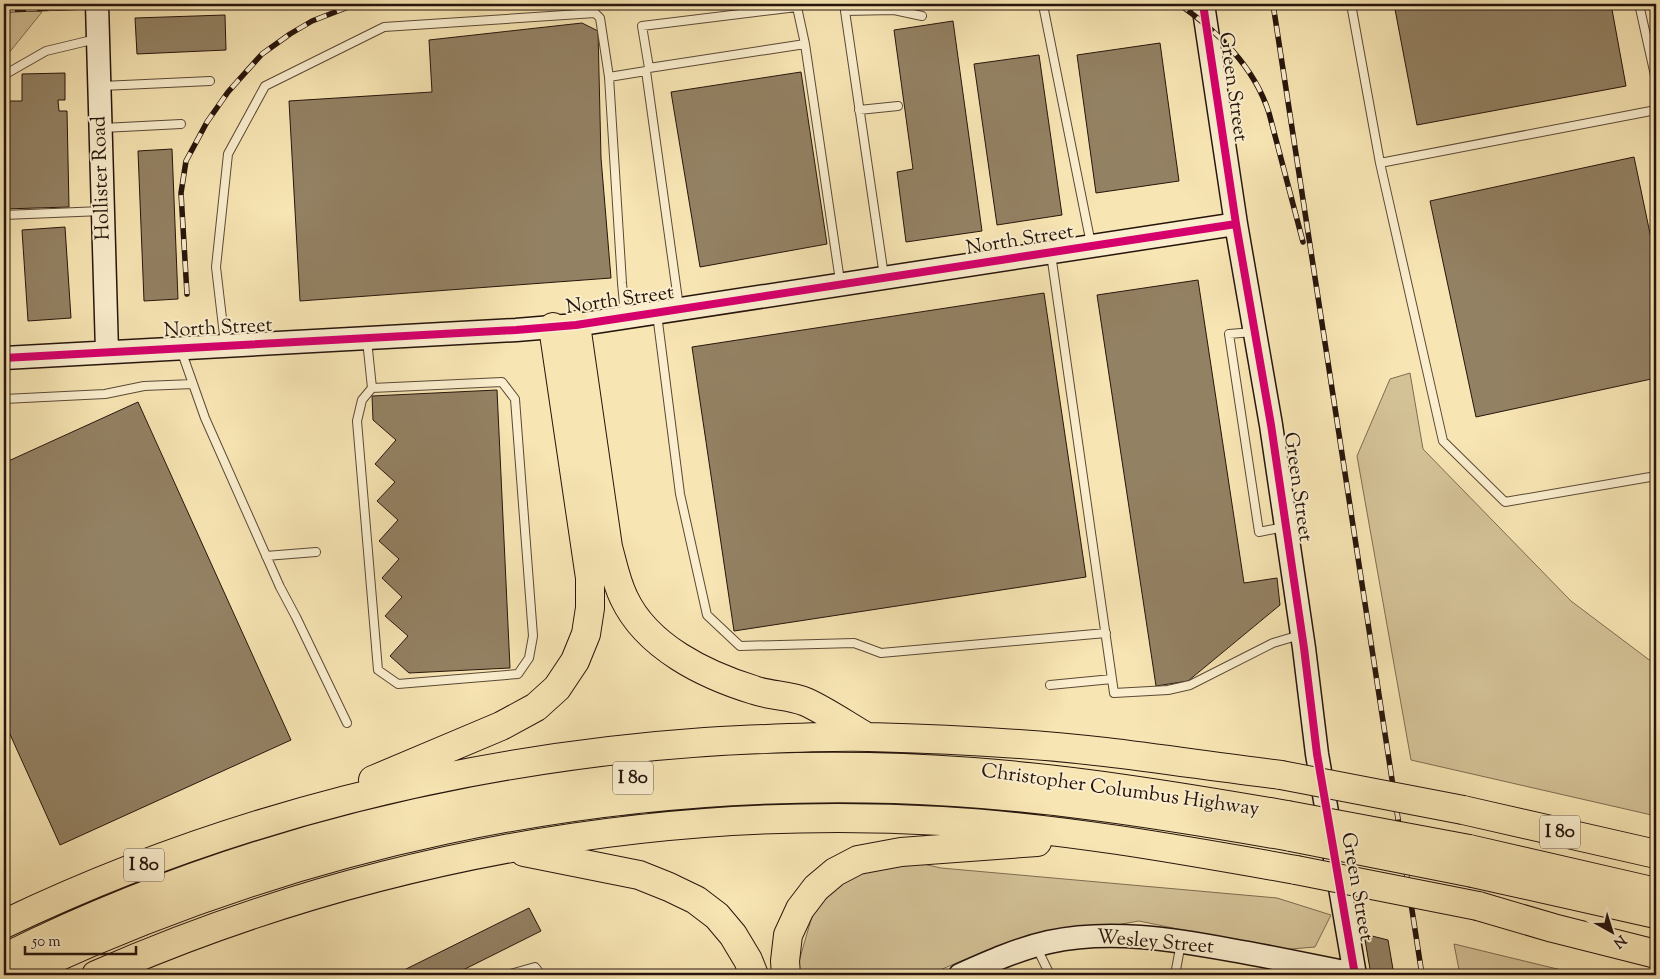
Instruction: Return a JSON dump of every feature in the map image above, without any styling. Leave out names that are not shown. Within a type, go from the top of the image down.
[{"type":"highway","points":[[564,326],[615,576],[624,599],[638,620],[655,638],[678,657],[703,670],[755,691],[805,702],[867,737]]},
{"type":"highway","points":[[289,816],[509,722],[536,707],[557,688],[575,661],[586,634],[590,608],[590,578],[564,326]]},
{"type":"highway","name":"Christopher Columbus Highway","points":[[4,924],[80,890],[220,837],[289,816],[410,784],[556,757],[656,746],[756,739],[867,737],[1005,743],[1104,752],[1281,775],[1463,810],[1656,854]]},
{"type":"highway","name":"Christopher Columbus Highway","points":[[4,958],[65,929],[165,888],[320,837],[479,800],[588,783],[697,772],[751,769],[852,767],[915,769],[989,773],[1088,783],[1188,798],[1289,826],[1471,861],[1656,892]]},
{"type":"highway","name":"Christopher Columbus Highway","points":[[18,975],[153,916],[204,897],[306,864],[412,836],[573,806],[734,791],[851,788],[949,792],[1048,800],[1289,826]]},
{"type":"highway","points":[[96,975],[200,933],[302,899],[407,870],[564,839],[645,829],[779,820],[869,819],[940,821],[1102,837],[1296,870],[1478,906],[1553,928],[1656,954]]},
{"type":"highway","points":[[786,975],[785,961],[788,935],[800,909],[816,888],[835,872],[858,860],[901,852],[1102,837]]},
{"type":"highway","points":[[508,849],[639,876],[669,886],[696,900],[717,916],[733,935],[748,960],[754,975]]},
{"type":"highway","name":"Christopher Columbus Highway","points":[[1471,861],[1656,914]]},
{"type":"street","name":"Hollister Road","points":[[97,4],[107,352]]},
{"type":"street","name":"Green Street","points":[[1203,4],[1236,224],[1271,425],[1302,635],[1317,754],[1354,974]]},
{"type":"street","name":"North Street","points":[[4,358],[564,326],[1236,224]]},
{"type":"street","name":"Wesley Street","points":[[972,973],[1019,951],[1050,942],[1110,936],[1181,942],[1354,974]]},
{"type":"lane","points":[[1351,4],[1380,163],[1444,441],[1505,502],[1656,476]]},
{"type":"lane","points":[[1638,4],[1656,80]]},
{"type":"lane","points":[[1043,5],[1091,246]]},
{"type":"lane","points":[[679,309],[642,26],[797,7],[805,44],[840,284]]},
{"type":"lane","points":[[884,278],[844,12],[894,10],[922,16]]},
{"type":"lane","points":[[226,345],[216,267],[228,154],[265,86],[384,27],[595,13],[600,18],[609,77],[622,283],[626,317]]},
{"type":"lane","points":[[4,75],[46,51],[98,38]]},
{"type":"lane","points":[[609,77],[805,44]]},
{"type":"lane","points":[[100,86],[210,81]]},
{"type":"lane","points":[[859,110],[898,106]]},
{"type":"lane","points":[[1380,163],[1656,110]]},
{"type":"lane","points":[[101,128],[181,124]]},
{"type":"lane","points":[[4,215],[103,211]]},
{"type":"lane","points":[[1051,252],[1114,693],[1168,690],[1190,685],[1273,643],[1302,635]]},
{"type":"lane","points":[[657,312],[680,494],[707,615],[740,646],[854,643],[881,653],[1106,633]]},
{"type":"lane","points":[[367,338],[372,388],[362,400],[357,420],[378,670],[398,684],[518,674],[530,658],[533,636],[515,399],[502,382],[372,388]]},
{"type":"lane","points":[[181,348],[205,418],[266,556],[347,723]]},
{"type":"lane","points":[[4,399],[105,394],[144,386],[193,384]]},
{"type":"lane","points":[[266,556],[316,552]]},
{"type":"lane","points":[[1050,685],[1112,679]]},
{"type":"lane","points":[[1175,975],[1181,942]]},
{"type":"lane","points":[[1036,946],[1050,975]]},
{"type":"lane","points":[[507,975],[535,967],[540,975]]},
{"type":"shaded area","points":[[4,4],[42,12],[4,59]]},
{"type":"shaded area","points":[[1410,373],[1423,449],[1571,601],[1656,665],[1656,816],[1411,760],[1357,456],[1390,379]]},
{"type":"shaded area","points":[[910,861],[941,868],[1277,898],[1331,915],[1315,947],[1279,950],[1139,921],[997,946],[928,975],[801,975],[798,965],[814,909],[853,875]]},
{"type":"shaded area","points":[[1454,944],[1582,975],[1460,975]]},
{"type":"building","points":[[1394,4],[1611,4],[1626,86],[1417,125]]},
{"type":"building","points":[[225,15],[226,50],[137,54],[135,18]]},
{"type":"building","points":[[953,21],[982,231],[906,242],[897,172],[913,169],[894,30]]},
{"type":"building","points":[[582,23],[598,31],[601,158],[611,278],[300,301],[289,101],[432,92],[429,40]]},
{"type":"building","points":[[1160,43],[1179,181],[1096,193],[1077,55]]},
{"type":"building","points":[[1039,55],[1062,215],[997,225],[974,64]]},
{"type":"building","points":[[801,72],[827,244],[700,267],[671,92]]},
{"type":"building","points":[[65,73],[65,100],[58,100],[59,111],[67,111],[69,207],[4,209],[4,101],[22,101],[22,74]]},
{"type":"building","points":[[172,149],[178,299],[144,301],[138,151]]},
{"type":"building","points":[[1634,157],[1656,262],[1656,378],[1476,417],[1430,201]]},
{"type":"building","points":[[65,227],[71,318],[28,321],[22,230]]},
{"type":"building","points":[[4,256],[8,330],[4,330]]},
{"type":"building","points":[[1198,280],[1244,583],[1277,578],[1280,605],[1188,681],[1156,686],[1097,295]]},
{"type":"building","points":[[1044,293],[1086,577],[734,631],[692,347]]},
{"type":"building","points":[[497,390],[510,668],[409,673],[390,656],[408,636],[385,616],[402,597],[382,578],[399,559],[379,541],[398,520],[377,501],[395,482],[375,464],[396,440],[373,420],[372,396]]},
{"type":"building","points":[[138,402],[291,740],[60,845],[4,721],[4,463]]},
{"type":"building","points":[[529,908],[541,931],[453,975],[394,975]]},
{"type":"building","points":[[1364,934],[1388,940],[1394,975],[1371,975]]},
{"type":"railway","points":[[4,10],[169,4]]},
{"type":"railway","points":[[187,294],[181,193],[186,161],[207,122],[228,92],[262,54],[312,21],[356,4]]},
{"type":"railway","points":[[1179,4],[1221,38],[1254,80],[1269,113],[1303,242]]},
{"type":"railway","points":[[1273,4],[1422,975]]},
{"type":"cycle path","points":[[1203,4],[1236,224],[1271,425],[1304,648],[1317,754],[1355,975]]},
{"type":"cycle path","points":[[4,358],[516,330],[576,325],[1236,224]]}]
